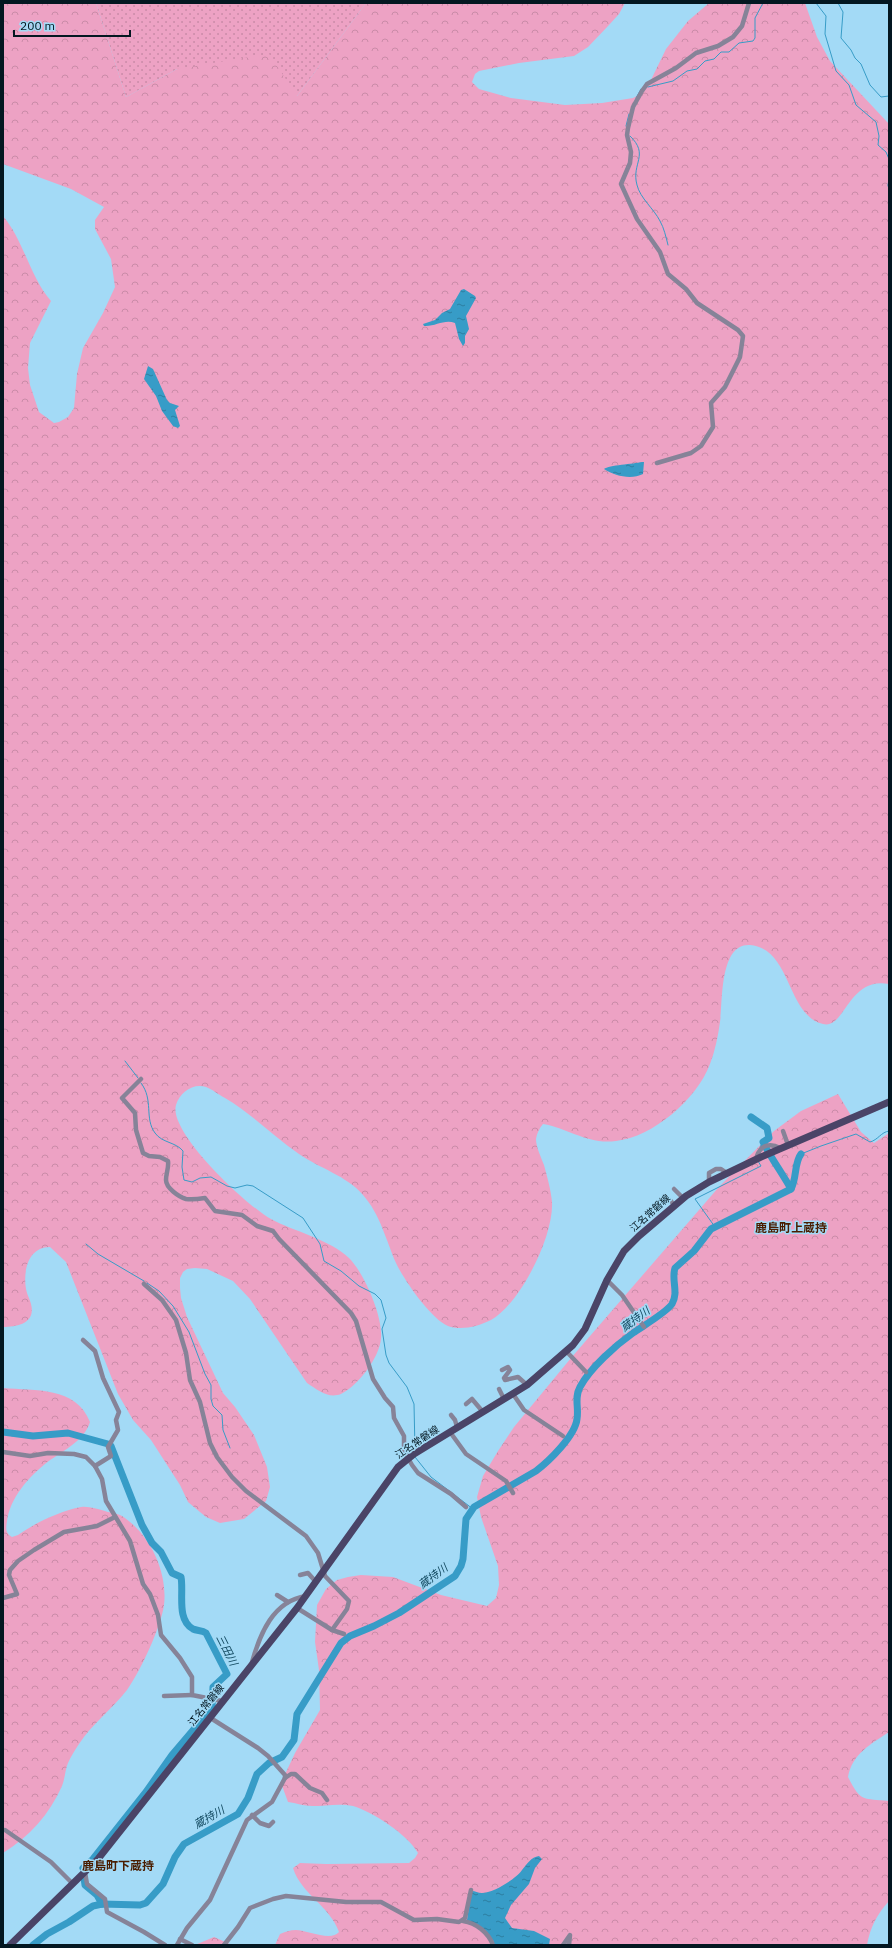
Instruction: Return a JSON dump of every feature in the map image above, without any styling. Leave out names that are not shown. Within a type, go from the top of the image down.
[{"type":"main road","name":"江名常磐線","points":[[10,1945],[98,1859],[297,1608],[389,1477],[413,1455],[527,1385],[573,1345],[585,1329],[607,1280],[624,1251],[639,1236],[683,1198],[709,1182],[780,1148],[889,1102]]},
{"type":"street","points":[[657,463],[691,453],[704,441],[713,428],[711,403],[725,387],[740,357],[743,336],[738,330],[697,303],[686,289],[668,274],[660,252],[637,219],[621,184],[630,163],[631,152],[627,135],[628,128],[635,102],[647,84],[676,68],[696,53],[718,46],[733,37],[742,26],[749,3]]},
{"type":"street","points":[[141,1079],[122,1098],[136,1113],[136,1130],[143,1153],[149,1156],[160,1157],[168,1161],[169,1165],[166,1182],[178,1196],[189,1199],[205,1198],[215,1211],[242,1214],[257,1226],[273,1230],[279,1239],[351,1313],[356,1321],[373,1379],[393,1408],[394,1418],[404,1436],[404,1451],[413,1455],[418,1473],[451,1494],[466,1507]]},
{"type":"street","points":[[783,1131],[788,1145]]},
{"type":"street","points":[[758,1159],[757,1156],[759,1151],[764,1147],[773,1145],[780,1148]]},
{"type":"street","points":[[674,1189],[683,1198]]},
{"type":"street","points":[[667,1199],[674,1205]]},
{"type":"street","points":[[607,1280],[622,1295],[644,1327]]},
{"type":"street","points":[[144,1284],[162,1300],[176,1320],[186,1349],[190,1380],[199,1397],[210,1443],[215,1453],[232,1477],[246,1491],[306,1536],[318,1553],[323,1566],[323,1571],[334,1586],[349,1601],[347,1609],[332,1630]]},
{"type":"street","points":[[83,1340],[95,1351],[105,1382],[119,1412],[116,1420],[118,1430],[108,1447],[110,1456],[96,1466]]},
{"type":"street","points":[[566,1351],[586,1372]]},
{"type":"street","points":[[502,1370],[508,1367],[510,1370],[504,1378],[505,1380],[519,1378],[527,1385]]},
{"type":"street","points":[[499,1389],[504,1399]]},
{"type":"street","points":[[513,1394],[524,1410],[563,1436]]},
{"type":"street","points":[[466,1404],[472,1399],[483,1412]]},
{"type":"street","points":[[450,1415],[455,1420],[457,1428]]},
{"type":"street","points":[[450,1432],[466,1454],[506,1482],[513,1493]]},
{"type":"street","points":[[3,1452],[30,1456],[48,1453],[74,1454],[86,1457],[96,1466],[102,1479],[106,1501],[130,1541],[143,1584],[150,1594],[158,1615],[161,1635],[180,1658],[192,1677],[192,1695]]},
{"type":"street","points":[[3,1598],[17,1594],[9,1575],[10,1570],[18,1561],[64,1532],[97,1526],[115,1517]]},
{"type":"street","points":[[300,1575],[308,1572],[316,1582]]},
{"type":"street","points":[[277,1595],[288,1602]]},
{"type":"street","points":[[252,1663],[274,1612],[298,1597],[306,1596]]},
{"type":"street","points":[[297,1608],[332,1630],[344,1634]]},
{"type":"street","points":[[164,1696],[192,1695],[222,1701]]},
{"type":"street","points":[[209,1718],[268,1756],[285,1775],[285,1778]]},
{"type":"street","points":[[177,1945],[210,1900],[244,1826],[252,1815],[272,1802],[285,1778],[291,1774],[295,1774],[310,1788],[322,1793],[327,1800]]},
{"type":"street","points":[[252,1815],[264,1825],[269,1826],[273,1822]]},
{"type":"street","points":[[5,1830],[51,1862],[73,1884]]},
{"type":"street","points":[[85,1872],[87,1884],[105,1899],[107,1912],[165,1945]]},
{"type":"street","points":[[463,1921],[472,1890]]},
{"type":"street","points":[[224,1945],[250,1908],[281,1897],[294,1896],[346,1902],[376,1901],[385,1903],[414,1920],[437,1919],[459,1922],[463,1921],[479,1927],[490,1938],[493,1945]]},
{"type":"street","points":[[563,1945],[570,1936],[569,1945]]},
{"type":"street","points":[[180,1939],[192,1945]]},
{"type":"green space","points":[[3,3],[96,3],[126,97],[177,69],[269,54],[297,96],[366,3],[625,3],[619,14],[588,47],[574,56],[519,63],[479,71],[475,74],[472,82],[479,89],[511,98],[565,105],[602,103],[633,98],[642,93],[649,84],[666,49],[688,21],[709,3],[805,3],[817,37],[830,61],[889,124],[889,984],[875,984],[864,988],[856,995],[837,1019],[830,1024],[823,1024],[811,1018],[802,1008],[782,969],[774,958],[764,949],[750,945],[740,947],[733,954],[728,963],[724,976],[719,1027],[715,1049],[710,1064],[704,1077],[695,1090],[672,1114],[659,1124],[630,1138],[606,1142],[596,1141],[543,1124],[538,1131],[536,1142],[544,1165],[552,1202],[551,1216],[541,1250],[524,1285],[502,1312],[491,1320],[464,1328],[448,1326],[441,1322],[419,1298],[405,1279],[396,1263],[374,1210],[356,1188],[341,1177],[299,1154],[235,1104],[211,1089],[196,1086],[184,1093],[176,1105],[177,1117],[184,1132],[196,1150],[245,1200],[271,1219],[332,1246],[349,1258],[361,1274],[371,1295],[376,1307],[381,1329],[380,1346],[377,1354],[361,1378],[348,1390],[341,1394],[327,1395],[307,1383],[250,1299],[233,1281],[207,1269],[187,1269],[183,1272],[180,1278],[180,1288],[181,1298],[187,1317],[223,1393],[235,1407],[254,1435],[267,1467],[270,1487],[266,1501],[244,1519],[220,1523],[206,1517],[188,1502],[180,1485],[151,1440],[133,1420],[118,1394],[66,1262],[50,1247],[37,1251],[32,1256],[26,1268],[25,1282],[26,1291],[31,1304],[31,1316],[20,1325],[3,1327],[3,216],[16,236],[38,281],[51,301],[30,343],[28,368],[30,385],[39,412],[54,423],[68,417],[74,408],[77,374],[83,348],[103,313],[115,287],[111,259],[95,229],[95,220],[104,207],[71,189],[3,164]]},
{"type":"green space","points":[[96,3],[366,3],[297,96],[177,69],[126,97]]},
{"type":"green space","points":[[838,1094],[861,1132],[874,1143],[889,1133],[889,1732],[863,1750],[850,1769],[848,1777],[856,1791],[864,1798],[889,1801],[889,1901],[875,1922],[867,1945],[275,1945],[280,1934],[290,1931],[301,1930],[325,1936],[335,1935],[339,1932],[335,1923],[323,1907],[302,1885],[297,1877],[293,1868],[300,1863],[409,1863],[418,1853],[406,1838],[398,1831],[370,1813],[348,1805],[309,1806],[288,1802],[281,1783],[295,1753],[320,1710],[319,1670],[315,1642],[317,1605],[326,1589],[337,1580],[361,1575],[393,1577],[441,1595],[487,1606],[496,1598],[499,1585],[498,1566],[481,1517],[477,1497],[483,1476],[514,1427],[571,1358],[718,1188],[774,1131],[801,1111]]},
{"type":"green space","points":[[3,1388],[41,1391],[65,1396],[84,1410],[90,1422],[83,1435],[77,1441],[45,1464],[26,1482],[12,1504],[6,1528],[8,1534],[12,1537],[18,1535],[48,1518],[65,1511],[81,1507],[93,1508],[120,1515],[141,1533],[149,1543],[155,1555],[163,1580],[164,1605],[159,1625],[144,1661],[127,1690],[84,1737],[72,1755],[66,1769],[62,1786],[57,1797],[45,1815],[30,1832],[3,1853]]},
{"type":"green space","points":[[214,1937],[232,1945],[195,1945]]},
{"type":"water","points":[[464,289],[476,298],[466,316],[469,329],[465,336],[465,343],[463,346],[459,339],[455,323],[447,322],[428,326],[424,326],[423,324],[435,320],[442,313],[450,309],[461,290]]},
{"type":"water","points":[[148,366],[153,369],[167,400],[170,403],[179,406],[175,410],[180,426],[178,428],[173,426],[162,411],[156,396],[144,379]]},
{"type":"water","points":[[644,462],[643,474],[633,477],[613,474],[604,469],[616,466]]},
{"type":"water","points":[[539,1856],[542,1859],[535,1868],[529,1884],[511,1905],[505,1918],[512,1928],[534,1931],[550,1939],[549,1945],[494,1945],[493,1940],[467,1920],[472,1891],[482,1893],[492,1891],[504,1885],[519,1874],[531,1859]]},
{"type":"waterway","points":[[648,87],[673,81],[687,71],[697,69],[705,61],[714,59],[721,52],[729,52],[739,43],[753,41],[755,38],[755,18],[763,3]]},
{"type":"waterway","points":[[816,3],[826,16],[825,34],[836,71],[849,85],[856,105],[876,122],[879,136],[878,145],[886,152],[889,159]]},
{"type":"waterway","points":[[838,3],[843,12],[841,38],[861,64],[870,85],[881,97],[889,96]]},
{"type":"waterway","points":[[636,98],[641,89]]},
{"type":"waterway","points":[[626,126],[629,114]]},
{"type":"waterway","points":[[630,136],[639,149],[639,159],[636,171],[637,185],[644,199],[660,221],[668,245]]},
{"type":"waterway","points":[[888,186],[889,178]]},
{"type":"waterway","points":[[125,1061],[138,1078]]},
{"type":"waterway","points":[[141,1083],[147,1096],[150,1121],[155,1133],[161,1139],[177,1146],[183,1151],[182,1167],[184,1180],[192,1182],[200,1178],[211,1177],[227,1186],[235,1188],[247,1185],[253,1186],[303,1218],[320,1244],[324,1261],[341,1271],[359,1286],[375,1294],[381,1300],[386,1318],[382,1329],[386,1355],[389,1363],[407,1387],[414,1404],[415,1450]]},
{"type":"waterway","points":[[751,1117],[767,1128],[769,1138],[763,1142],[791,1189]]},
{"type":"waterway","points":[[801,1154],[856,1134],[870,1142],[889,1131]]},
{"type":"waterway","points":[[760,1147],[763,1142]]},
{"type":"waterway","name":"蔵持川","points":[[33,1945],[47,1934],[93,1906],[102,1904],[140,1905],[146,1903],[163,1884],[175,1857],[184,1844],[238,1814],[248,1798],[257,1774],[269,1763],[282,1757],[294,1740],[297,1714],[341,1643],[350,1636],[399,1613],[455,1576],[463,1559],[466,1519],[474,1507],[536,1471],[561,1448],[572,1433],[575,1426],[577,1419],[578,1391],[590,1372],[619,1344],[660,1315],[672,1304],[675,1295],[675,1268],[694,1251],[711,1229],[791,1189],[797,1162],[801,1154]]},
{"type":"waterway","points":[[715,1227],[695,1199],[761,1166],[758,1161]]},
{"type":"waterway","points":[[86,1244],[98,1254],[144,1281]]},
{"type":"waterway","points":[[147,1283],[159,1291],[173,1306],[189,1332],[205,1374],[211,1385],[211,1399],[213,1406],[222,1415],[223,1430],[230,1448]]},
{"type":"waterway","name":"三田川","points":[[3,1432],[33,1436],[68,1433],[108,1444]]},
{"type":"waterway","name":"三田川","points":[[83,1868],[93,1859],[146,1792],[172,1755],[212,1708],[213,1687],[227,1674],[206,1633],[193,1629],[184,1619],[181,1577],[172,1573],[161,1552],[152,1543],[142,1525],[111,1446]]},
{"type":"waterway","points":[[415,1457],[431,1477],[473,1509]]},
{"type":"waterway","name":"三田川","points":[[84,1878],[85,1885],[97,1895],[102,1904]]},
{"type":"district","name":"鹿島町上蔵持","points":[[791,1227]]},
{"type":"district","name":"鹿島町下蔵持","points":[[118,1865]]}]
